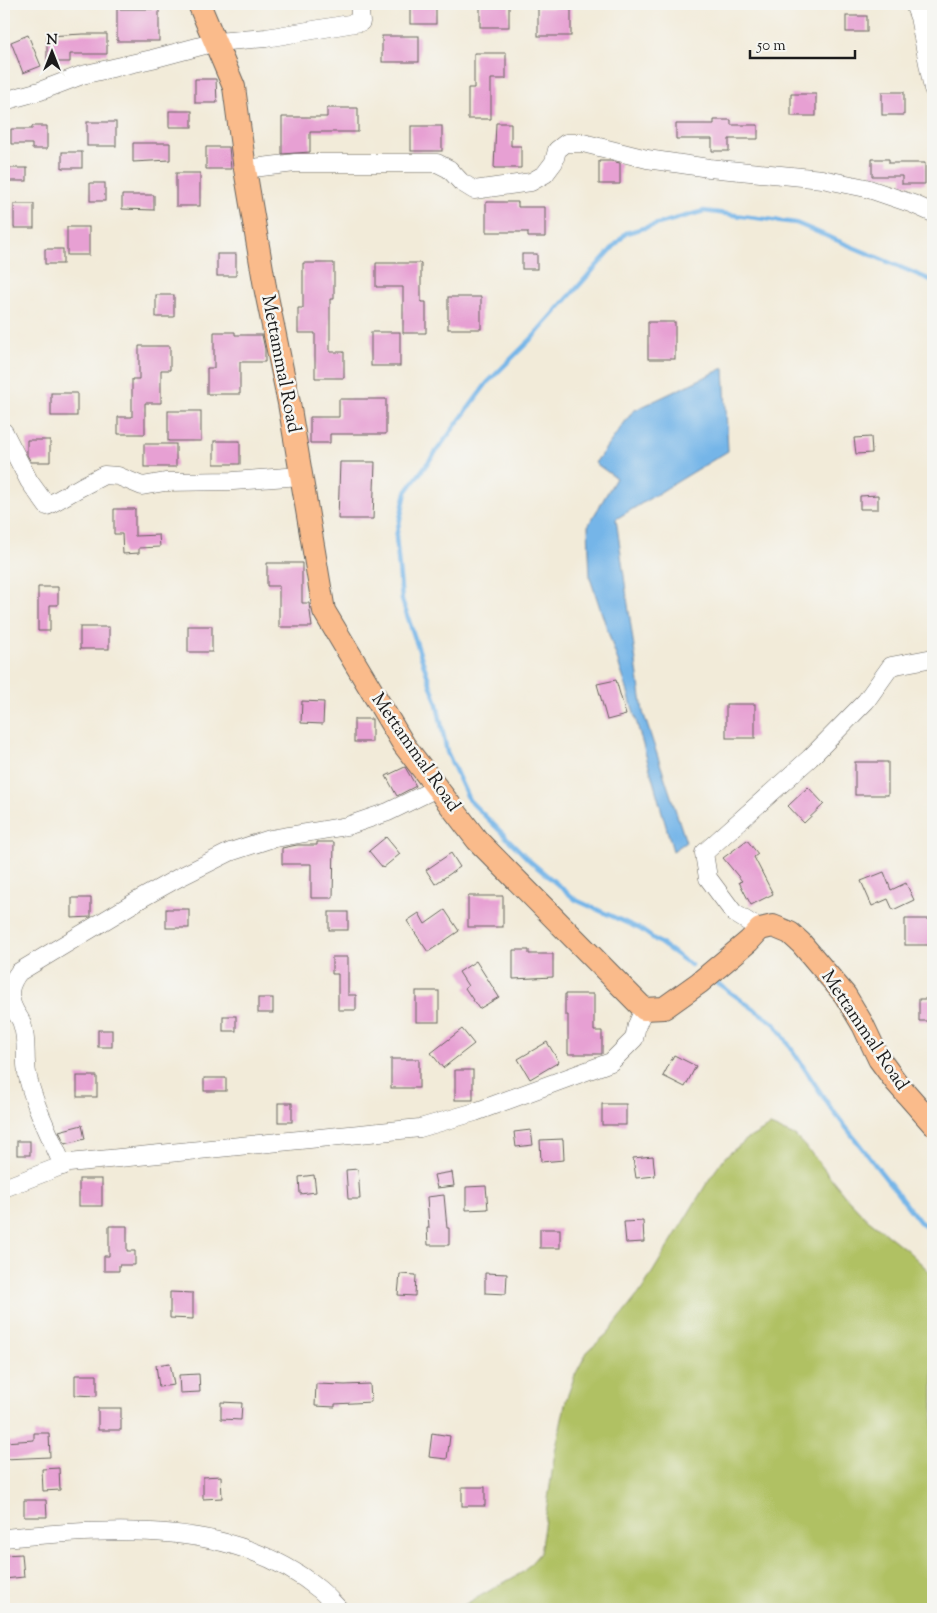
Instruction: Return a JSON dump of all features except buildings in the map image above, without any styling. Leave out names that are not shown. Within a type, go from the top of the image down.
[{"type":"main road","name":"Mettammal Road","points":[[199,4],[234,87],[245,169],[324,611],[404,745],[477,840],[644,1009]]},
{"type":"main road","name":"Mettammal Road","points":[[760,929],[773,926],[790,932],[801,942],[845,995],[879,1059],[896,1082],[933,1124]]},
{"type":"main road","points":[[644,1009],[664,1008],[718,968],[760,929]]},
{"type":"street","points":[[4,101],[40,91],[82,75],[216,42],[266,38],[361,22],[359,4]]},
{"type":"street","points":[[914,4],[919,18],[933,89]]},
{"type":"street","points":[[245,169],[294,163],[437,163],[449,169],[460,182],[474,190],[531,182],[545,174],[554,162],[557,150],[566,143],[583,143],[647,159],[709,168],[822,179],[866,188],[933,213]]},
{"type":"street","points":[[4,432],[29,481],[47,506],[104,476],[118,476],[142,486],[166,482],[233,481],[301,476]]},
{"type":"street","points":[[760,929],[734,913],[713,885],[708,878],[704,853],[817,751],[866,701],[891,666],[933,658]]},
{"type":"street","points":[[63,1166],[35,1100],[27,1075],[26,1042],[22,1023],[13,1009],[9,992],[18,972],[156,890],[230,852],[270,839],[348,826],[388,812],[437,788]]},
{"type":"street","points":[[4,1188],[70,1163],[420,1128],[475,1112],[611,1062],[634,1039],[637,1025],[644,1009]]},
{"type":"street","points":[[4,1538],[110,1530],[170,1533],[216,1540],[255,1552],[292,1570],[321,1591],[339,1609]]},
{"type":"green space","points":[[770,1126],[795,1136],[865,1217],[907,1250],[933,1275],[933,1609],[457,1609],[523,1572],[540,1553],[555,1452],[566,1400],[575,1375],[587,1352],[608,1333],[641,1291],[710,1178],[725,1157],[746,1140]]},
{"type":"water","points":[[724,368],[728,451],[616,519],[643,712],[686,842],[673,851],[628,692],[590,578],[588,526],[616,478],[595,463],[633,411]]},
{"type":"waterway","points":[[691,965],[640,929],[576,900],[531,862],[469,800],[447,752],[437,704],[402,600],[396,537],[406,492],[487,383],[534,336],[626,233],[704,211],[796,223],[933,281]]},
{"type":"waterway","points":[[713,980],[775,1024],[830,1107],[920,1222],[933,1230]]}]
